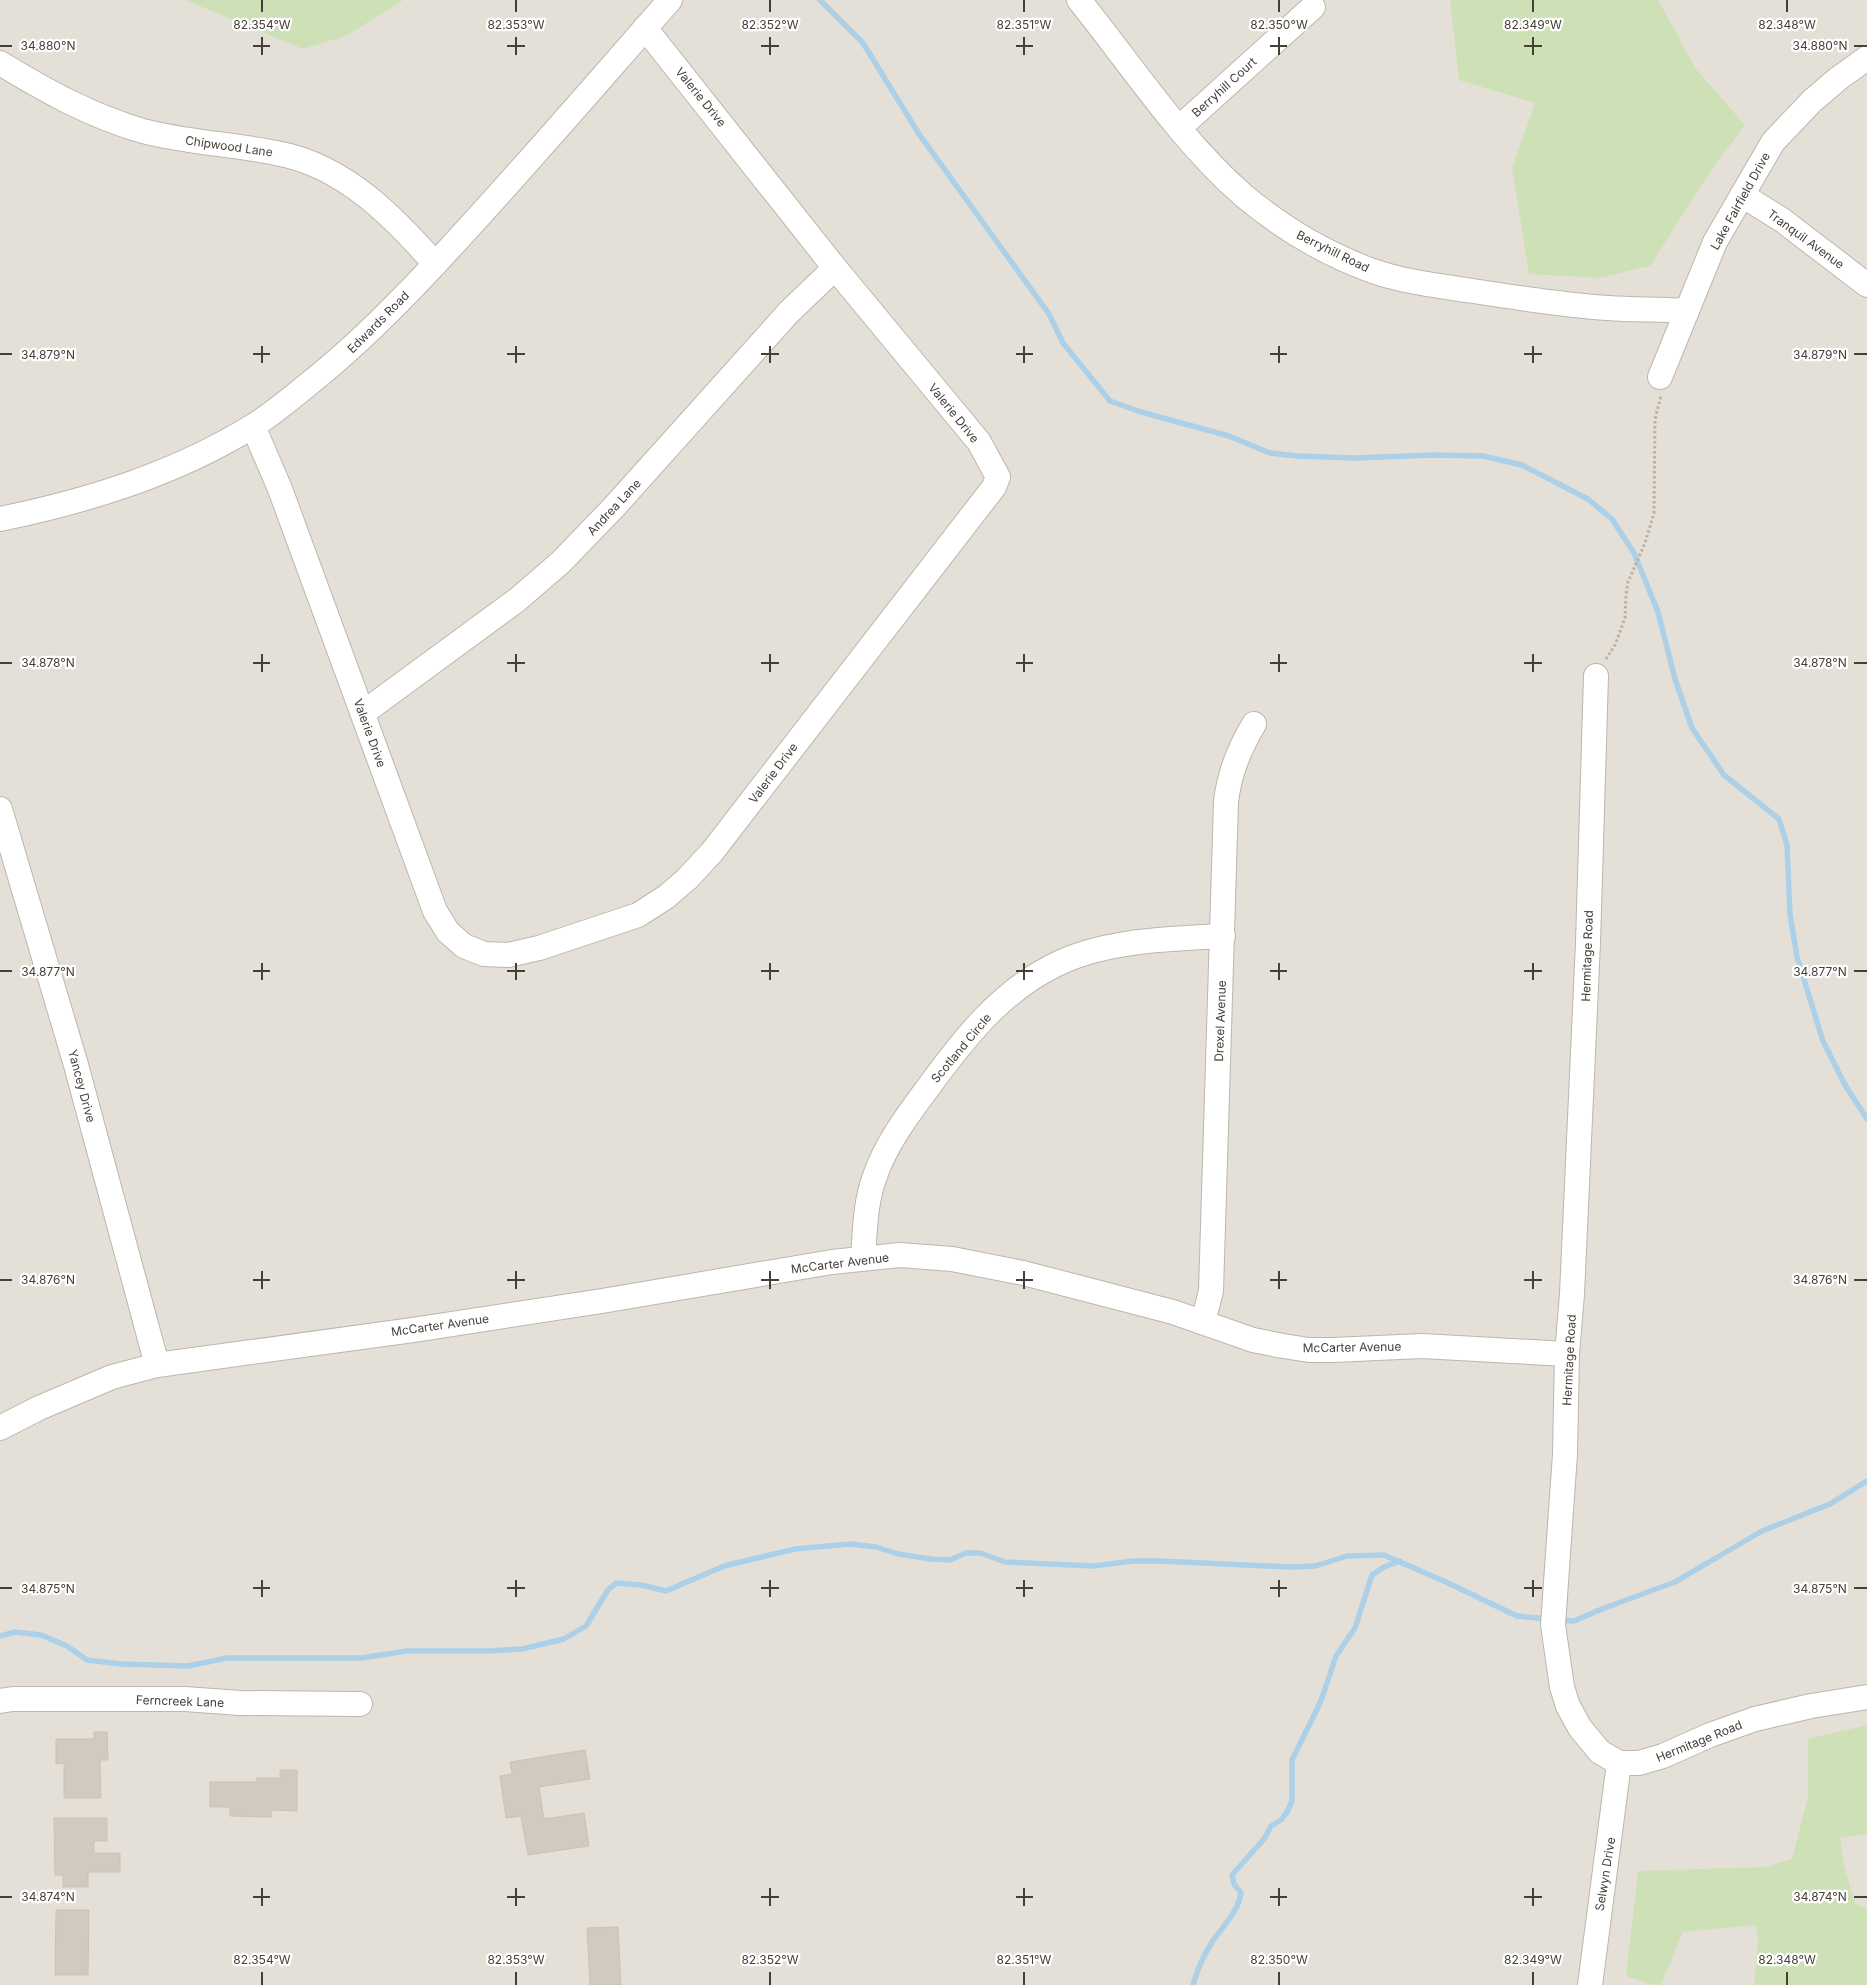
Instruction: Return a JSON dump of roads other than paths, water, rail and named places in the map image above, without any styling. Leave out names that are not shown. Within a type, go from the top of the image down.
[{"type":"street","name":"Edwards Road","points":[[0,520],[55,507],[128,486],[191,459],[253,426],[289,400],[341,358],[378,324],[490,205],[670,0]]},
{"type":"street","name":"Berryhill Road","points":[[1079,0],[1179,128],[1244,195],[1281,225],[1318,246],[1372,270],[1440,286],[1525,299],[1609,308],[1654,308],[1687,312]]},
{"type":"street","name":"Berryhill Court","points":[[1179,128],[1313,7]]},
{"type":"street","name":"Valerie Drive","points":[[253,426],[280,489],[435,911],[448,932],[464,946],[478,952],[508,955],[539,948],[638,915],[666,897],[687,879],[712,852],[994,487],[998,476],[979,442],[835,268],[645,28]]},
{"type":"street","name":"Lake Fairfield Drive","points":[[1660,378],[1715,242],[1773,142],[1812,101],[1867,58]]},
{"type":"street","name":"Chipwood Lane","points":[[0,63],[42,89],[114,122],[186,140],[282,154],[322,168],[351,185],[385,211],[408,233],[435,264]]},
{"type":"street","name":"Tranquil Avenue","points":[[1742,195],[1782,220],[1867,285]]},
{"type":"street","name":"Andrea Lane","points":[[363,713],[517,600],[561,562],[615,506],[790,312],[835,268]]},
{"type":"street","name":"Hermitage Road","points":[[1596,676],[1588,943],[1573,1284],[1567,1354],[1565,1454],[1554,1618],[1562,1687],[1568,1706],[1580,1728],[1600,1752],[1619,1763],[1639,1763],[1664,1756],[1710,1735],[1755,1719],[1811,1706],[1867,1697]]},
{"type":"street","name":"Drexel Avenue","points":[[1203,1322],[1211,1291],[1228,784],[1240,747],[1254,724]]},
{"type":"street","name":"Yancey Drive","points":[[0,808],[76,1065],[157,1365]]},
{"type":"street","name":"Scotland Circle","points":[[863,1258],[868,1200],[874,1178],[886,1152],[912,1110],[953,1053],[1000,1002],[1028,980],[1053,965],[1076,956],[1114,946],[1223,936]]},
{"type":"street","name":"McCarter Avenue","points":[[0,1428],[39,1408],[112,1377],[157,1365],[472,1321],[863,1258],[900,1255],[952,1259],[1023,1273],[1173,1312],[1253,1340],[1309,1350],[1422,1346],[1567,1354]]},
{"type":"street","name":"Ferncreek Lane","points":[[0,1701],[12,1699],[185,1699],[240,1703],[360,1704]]},
{"type":"street","name":"Selwyn Drive","points":[[1590,1985],[1619,1763]]},
{"type":"waterway","points":[[820,0],[863,43],[919,134],[1049,314],[1063,343],[1110,401],[1141,412],[1229,436],[1270,453],[1355,458],[1433,455],[1483,456],[1522,465],[1588,499],[1612,519],[1634,553],[1658,612],[1675,679],[1692,728],[1724,775],[1779,819],[1787,845],[1790,914],[1797,957],[1823,1041],[1845,1085],[1867,1119]]},
{"type":"waterway","points":[[1559,1620],[1574,1621],[1675,1582],[1762,1531],[1830,1504],[1867,1481]]},
{"type":"waterway","points":[[0,1636],[15,1632],[41,1635],[67,1646],[87,1660],[121,1664],[188,1666],[227,1658],[361,1658],[407,1651],[522,1649],[564,1639],[586,1626],[608,1590],[616,1583],[641,1585],[666,1591],[724,1566],[795,1549],[850,1544],[876,1547],[898,1554],[931,1559],[950,1560],[966,1553],[980,1553],[1005,1562],[1094,1566],[1133,1561],[1160,1561],[1291,1567],[1315,1566],[1347,1556],[1384,1555],[1517,1616],[1548,1619]]},
{"type":"waterway","points":[[1193,1985],[1206,1952],[1237,1906],[1241,1893],[1234,1884],[1232,1875],[1264,1839],[1271,1826],[1281,1820],[1292,1801],[1292,1760],[1321,1701],[1336,1656],[1355,1628],[1372,1575],[1384,1567],[1400,1561]]}]
